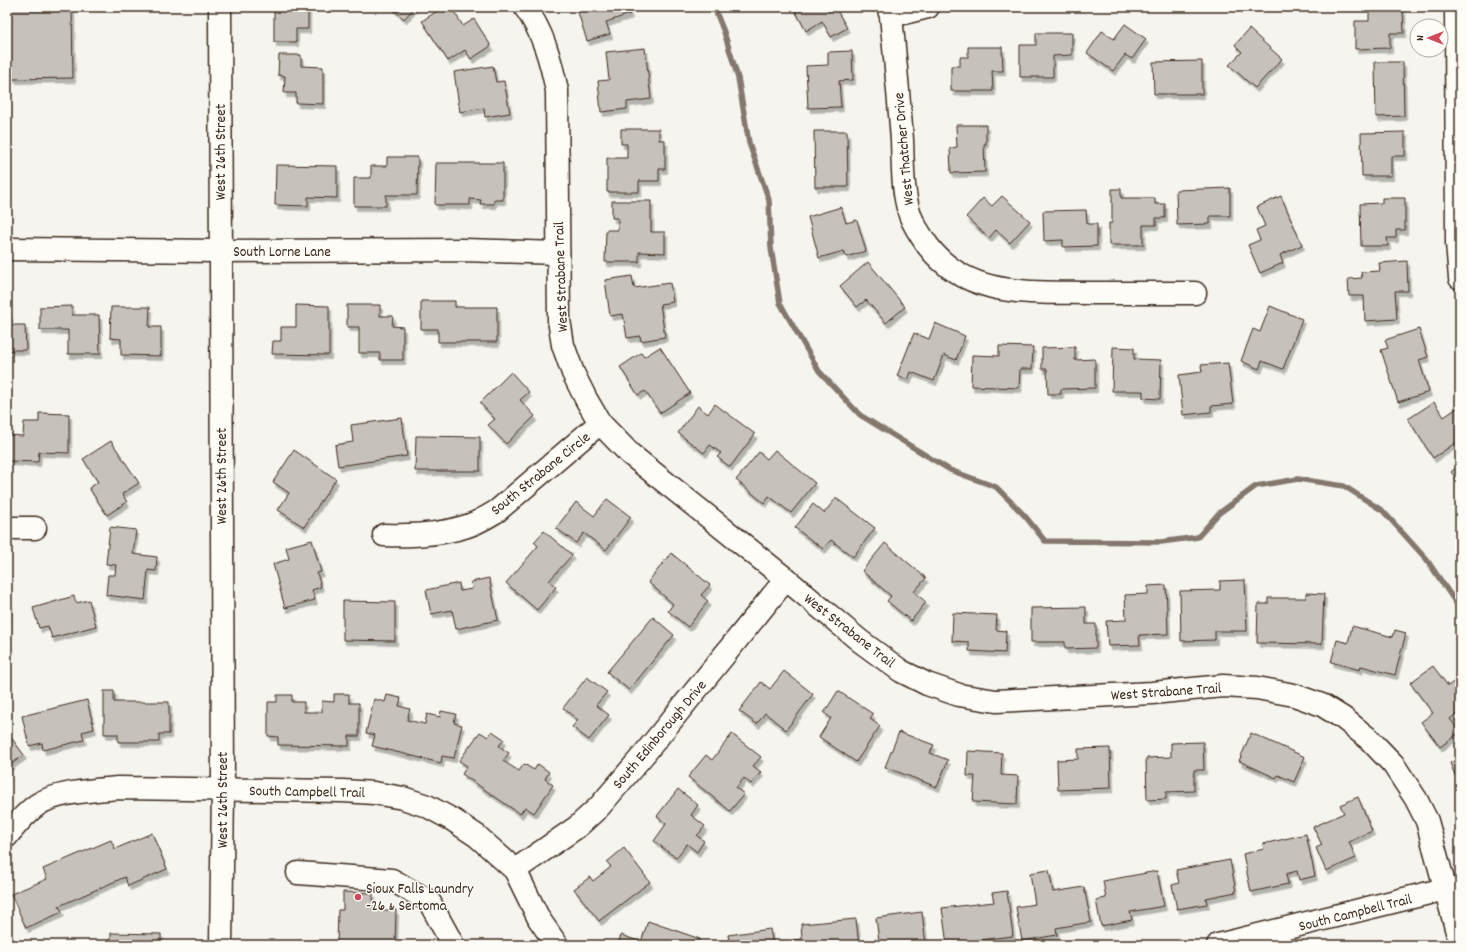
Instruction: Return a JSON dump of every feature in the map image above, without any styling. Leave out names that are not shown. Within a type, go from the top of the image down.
[{"type":"street","name":"West 26th Street","points":[[220,7],[221,945]]},
{"type":"street","name":"West Strabane Trail","points":[[525,7],[543,38],[551,62],[556,91],[559,320],[563,345],[573,373],[600,423],[630,454],[786,579],[860,642],[901,670],[927,684],[959,695],[996,701],[1152,694],[1223,686],[1257,688],[1294,695],[1322,705],[1343,718],[1369,740],[1393,764],[1416,799],[1427,821],[1460,943]]},
{"type":"street","points":[[889,12],[928,7]]},
{"type":"street","points":[[1456,7],[1458,243],[1460,278]]},
{"type":"street","name":"West Thatcher Drive","points":[[889,12],[905,194],[910,215],[919,234],[934,254],[950,269],[972,281],[996,288],[1025,292],[1194,293]]},
{"type":"street","name":"South Lorne Lane","points":[[7,249],[221,251],[464,250],[558,252]]},
{"type":"street","name":"South Strabane Circle","points":[[384,535],[404,536],[436,533],[464,528],[478,522],[503,506],[600,423]]},
{"type":"street","points":[[7,528],[35,528]]},
{"type":"street","name":"South Edinborough Drive","points":[[514,870],[577,827],[599,807],[645,753],[786,579]]},
{"type":"street","name":"South Campbell Trail","points":[[7,836],[25,815],[38,804],[53,798],[85,791],[118,788],[351,791],[403,798],[427,806],[453,820],[477,836],[514,870],[539,919],[557,945]]},
{"type":"street","points":[[298,873],[392,880],[429,901],[453,945]]},
{"type":"street","name":"South Campbell Trail","points":[[1218,945],[1445,889]]},
{"type":"building","points":[[7,7],[72,7],[73,78],[14,79],[7,71]]},
{"type":"building","points":[[274,7],[308,7],[308,29],[296,29],[296,42],[274,42]]},
{"type":"building","points":[[391,7],[415,7],[404,19]]},
{"type":"building","points":[[443,7],[451,7],[463,26],[474,19],[491,46],[471,59],[465,50],[448,61],[422,21]]},
{"type":"building","points":[[584,7],[627,7],[630,14],[606,22],[610,34],[587,41],[577,9]]},
{"type":"building","points":[[793,7],[835,7],[847,28],[831,37],[822,21],[806,31]]},
{"type":"building","points":[[1403,9],[1404,33],[1390,33],[1390,48],[1355,49],[1355,21],[1369,21],[1369,10]]},
{"type":"building","points":[[1125,24],[1146,39],[1132,59],[1125,55],[1113,71],[1087,53],[1102,31],[1114,39]]},
{"type":"building","points":[[1249,29],[1282,59],[1255,88],[1229,65],[1242,52],[1235,45]]},
{"type":"building","points":[[1036,33],[1072,33],[1072,55],[1053,56],[1053,77],[1020,77],[1020,45],[1036,45]]},
{"type":"building","points":[[968,47],[1002,47],[1003,71],[992,71],[993,91],[951,91],[951,66],[960,66],[960,57],[968,57]]},
{"type":"building","points":[[645,48],[651,99],[627,102],[627,109],[601,112],[598,81],[609,80],[606,52]]},
{"type":"building","points":[[852,51],[853,80],[839,81],[841,107],[808,108],[806,66],[828,65],[828,52]]},
{"type":"building","points":[[279,55],[301,55],[301,66],[323,67],[323,104],[296,103],[296,93],[284,93],[285,76],[278,75]]},
{"type":"building","points":[[1202,61],[1202,94],[1154,94],[1153,62]]},
{"type":"building","points":[[1375,62],[1403,62],[1404,116],[1376,117]]},
{"type":"building","points":[[493,66],[496,82],[504,81],[510,113],[485,117],[484,108],[460,112],[454,72]]},
{"type":"building","points":[[956,125],[986,125],[986,144],[984,144],[985,172],[951,173],[950,148],[957,147]]},
{"type":"building","points":[[621,129],[659,129],[659,140],[665,140],[665,169],[659,169],[659,181],[639,181],[639,192],[607,192],[607,158],[627,158],[627,144],[621,144]]},
{"type":"building","points":[[814,131],[847,131],[848,187],[815,187]]},
{"type":"building","points":[[1405,132],[1405,156],[1391,156],[1391,176],[1362,176],[1361,133]]},
{"type":"building","points":[[387,157],[418,157],[417,195],[386,195],[386,206],[354,206],[354,178],[371,178],[371,166],[387,166]]},
{"type":"building","points":[[436,163],[503,163],[503,200],[494,200],[494,204],[480,204],[481,200],[470,199],[470,205],[435,205]]},
{"type":"building","points":[[276,165],[337,166],[337,198],[308,197],[308,206],[275,205]]},
{"type":"building","points":[[1230,188],[1230,216],[1210,216],[1210,224],[1177,225],[1176,190]]},
{"type":"building","points":[[1112,189],[1121,189],[1121,198],[1155,198],[1155,204],[1165,204],[1165,218],[1156,218],[1156,225],[1143,225],[1143,245],[1109,245],[1109,223],[1112,223]]},
{"type":"building","points":[[1002,196],[1030,221],[1010,243],[996,230],[989,238],[966,217],[983,198],[992,206]]},
{"type":"building","points":[[1281,196],[1302,245],[1280,255],[1283,263],[1260,273],[1248,245],[1260,240],[1256,230],[1265,226],[1257,207]]},
{"type":"building","points":[[1382,198],[1405,198],[1405,230],[1396,230],[1396,238],[1387,238],[1388,246],[1361,246],[1360,204],[1382,203]]},
{"type":"building","points":[[612,201],[651,201],[651,232],[665,232],[665,253],[639,252],[639,262],[605,262],[606,230],[618,230],[618,218],[612,218]]},
{"type":"building","points":[[841,207],[846,223],[857,220],[866,251],[846,257],[844,251],[819,258],[808,217]]},
{"type":"building","points":[[1086,210],[1087,224],[1097,224],[1097,246],[1063,247],[1063,240],[1044,241],[1043,211]]},
{"type":"building","points":[[1407,261],[1408,291],[1395,291],[1397,319],[1365,321],[1364,296],[1349,296],[1348,279],[1362,278],[1361,272],[1380,271],[1379,263]]},
{"type":"building","points":[[868,262],[905,307],[886,323],[866,300],[857,307],[840,286]]},
{"type":"building","points":[[632,276],[634,288],[670,283],[673,302],[660,304],[665,337],[641,341],[640,336],[627,338],[623,314],[610,316],[605,280]]},
{"type":"building","points":[[421,301],[455,301],[455,307],[497,307],[497,342],[438,342],[438,329],[421,329]]},
{"type":"building","points":[[296,305],[329,306],[329,355],[272,354],[273,341],[281,341],[281,327],[296,327]]},
{"type":"building","points":[[347,305],[380,305],[380,316],[393,316],[392,326],[403,327],[403,360],[380,360],[380,353],[359,353],[359,327],[347,327]]},
{"type":"building","points":[[72,306],[72,315],[99,315],[100,354],[68,354],[68,330],[40,330],[40,307]]},
{"type":"building","points":[[1270,306],[1302,319],[1283,369],[1262,361],[1259,369],[1241,361],[1253,329],[1260,332]]},
{"type":"building","points":[[111,307],[150,307],[149,327],[161,327],[161,356],[121,355],[121,339],[110,338]]},
{"type":"building","points":[[7,314],[10,314],[10,325],[25,325],[26,350],[7,350]]},
{"type":"building","points":[[935,323],[965,336],[956,360],[944,355],[934,381],[911,372],[908,380],[897,376],[914,333],[929,339]]},
{"type":"building","points":[[1419,329],[1428,357],[1419,360],[1429,392],[1398,402],[1381,350],[1388,348],[1385,340]]},
{"type":"building","points":[[999,346],[1033,347],[1032,369],[1020,369],[1019,388],[971,386],[972,355],[999,356]]},
{"type":"building","points":[[660,347],[690,393],[660,413],[645,391],[638,395],[620,367],[641,353],[644,357]]},
{"type":"building","points":[[1075,347],[1075,360],[1095,359],[1095,388],[1061,389],[1061,394],[1048,394],[1047,369],[1042,369],[1042,348]]},
{"type":"building","points":[[1113,347],[1134,348],[1134,359],[1161,360],[1160,399],[1143,398],[1143,391],[1112,391]]},
{"type":"building","points":[[1228,363],[1233,404],[1211,406],[1211,412],[1183,415],[1179,375],[1202,372],[1201,365]]},
{"type":"building","points":[[511,372],[529,392],[520,400],[535,416],[506,444],[488,425],[495,419],[480,403]]},
{"type":"building","points":[[1434,402],[1444,417],[1460,406],[1460,440],[1433,458],[1408,419]]},
{"type":"building","points":[[715,404],[755,434],[730,467],[717,457],[721,453],[710,445],[704,453],[678,433],[698,406],[708,414]]},
{"type":"building","points":[[39,413],[69,414],[69,453],[39,452],[38,462],[8,461],[8,435],[23,436],[24,422],[39,422]]},
{"type":"building","points":[[402,418],[407,456],[338,466],[335,445],[353,442],[351,425]]},
{"type":"building","points":[[416,436],[480,437],[480,471],[415,471]]},
{"type":"building","points":[[111,441],[139,483],[122,494],[127,502],[107,515],[89,488],[98,482],[83,459]]},
{"type":"building","points":[[294,450],[336,479],[304,527],[278,510],[289,493],[273,482]]},
{"type":"building","points":[[775,450],[815,483],[791,513],[769,496],[764,503],[736,480],[759,452],[767,459]]},
{"type":"building","points":[[1460,464],[1460,483],[1451,472]]},
{"type":"building","points":[[836,498],[875,528],[853,557],[831,540],[823,549],[795,528],[813,504],[824,513]]},
{"type":"building","points":[[607,499],[631,517],[606,550],[584,533],[576,543],[556,528],[576,502],[594,516]]},
{"type":"building","points":[[110,527],[136,530],[133,554],[157,557],[156,571],[148,570],[145,600],[106,595],[108,575],[115,575],[116,565],[106,564]]},
{"type":"building","points":[[544,531],[572,555],[549,581],[556,587],[537,610],[506,583],[538,546],[534,542]]},
{"type":"building","points":[[312,540],[321,572],[317,573],[321,587],[312,590],[315,600],[285,608],[273,564],[289,559],[286,547]]},
{"type":"building","points":[[885,543],[926,578],[914,592],[926,602],[911,621],[887,601],[891,596],[862,571]]},
{"type":"building","points":[[671,553],[710,585],[701,595],[708,601],[688,627],[668,611],[673,604],[648,582]]},
{"type":"building","points":[[489,578],[498,620],[456,629],[452,610],[431,614],[426,590],[459,583],[460,591],[472,589],[471,582]]},
{"type":"building","points":[[1245,580],[1247,631],[1215,631],[1215,640],[1181,641],[1180,591],[1220,590],[1220,581]]},
{"type":"building","points":[[1166,585],[1168,634],[1139,635],[1140,645],[1108,646],[1106,621],[1126,620],[1125,595],[1148,594],[1148,586]]},
{"type":"building","points":[[1306,593],[1324,594],[1322,644],[1257,643],[1258,604],[1268,604],[1268,598],[1306,598]]},
{"type":"building","points":[[74,596],[76,603],[89,600],[96,626],[52,638],[48,626],[39,628],[33,608]]},
{"type":"building","points":[[343,601],[395,602],[395,641],[343,640]]},
{"type":"building","points":[[7,602],[10,602],[9,628],[7,628]]},
{"type":"building","points":[[1086,607],[1086,624],[1096,624],[1096,648],[1065,649],[1065,642],[1031,642],[1031,608]]},
{"type":"building","points":[[953,613],[997,615],[996,630],[1006,631],[1005,653],[969,651],[969,642],[952,641]]},
{"type":"building","points":[[653,617],[674,635],[629,690],[607,672]]},
{"type":"building","points":[[1352,626],[1393,637],[1395,630],[1406,633],[1395,675],[1361,666],[1360,670],[1331,662],[1337,640],[1348,643]]},
{"type":"building","points":[[1433,666],[1448,686],[1456,680],[1460,685],[1460,711],[1450,719],[1460,732],[1440,747],[1421,722],[1433,713],[1410,683]]},
{"type":"building","points":[[784,671],[813,694],[786,730],[765,713],[757,724],[739,711],[761,682],[770,689]]},
{"type":"building","points":[[587,677],[607,692],[596,705],[609,715],[589,740],[572,727],[578,720],[563,708]]},
{"type":"building","points":[[104,691],[114,691],[114,702],[169,702],[169,734],[159,734],[159,742],[118,742],[118,734],[104,734]]},
{"type":"building","points":[[838,691],[873,714],[870,719],[880,726],[856,762],[819,737],[831,718],[824,713]]},
{"type":"building","points":[[334,694],[349,694],[349,703],[359,703],[359,736],[349,736],[349,746],[278,745],[278,737],[268,736],[268,702],[277,702],[277,695],[292,695],[292,702],[304,702],[304,712],[322,712],[322,701],[334,702]]},
{"type":"building","points":[[387,695],[401,698],[399,706],[410,709],[407,720],[425,724],[427,714],[440,717],[441,711],[456,714],[454,723],[462,725],[454,758],[442,756],[441,763],[372,746],[375,735],[366,733],[374,699],[385,702]]},
{"type":"building","points":[[87,700],[94,729],[82,732],[84,740],[43,750],[42,743],[29,746],[22,716]]},
{"type":"building","points":[[492,731],[504,739],[499,746],[509,753],[503,761],[519,771],[524,764],[534,770],[538,764],[549,772],[545,779],[553,785],[534,813],[525,807],[520,814],[462,774],[467,766],[459,761],[480,732],[488,737]]},
{"type":"building","points":[[7,732],[24,755],[7,767]]},
{"type":"building","points":[[899,732],[934,745],[930,753],[948,760],[937,787],[885,767]]},
{"type":"building","points":[[1251,733],[1305,757],[1294,782],[1278,775],[1276,778],[1239,761]]},
{"type":"building","points":[[732,734],[761,757],[753,766],[761,772],[751,784],[744,778],[736,788],[744,794],[730,811],[688,777],[706,755],[712,760]]},
{"type":"building","points":[[1203,742],[1204,770],[1194,770],[1194,791],[1166,792],[1166,799],[1147,800],[1146,758],[1171,757],[1171,743]]},
{"type":"building","points":[[1110,748],[1111,788],[1058,790],[1057,760],[1078,759],[1078,749]]},
{"type":"building","points":[[968,751],[1002,753],[1001,775],[1018,776],[1017,804],[973,802],[975,776],[967,776]]},
{"type":"building","points":[[1460,758],[1460,787],[1450,763]]},
{"type":"building","points":[[678,789],[698,805],[691,815],[705,826],[697,836],[704,841],[697,852],[687,844],[676,858],[654,841],[666,824],[657,816]]},
{"type":"building","points":[[1358,797],[1372,831],[1349,842],[1356,858],[1326,871],[1316,848],[1322,845],[1313,827],[1344,813],[1340,805]]},
{"type":"building","points":[[152,833],[167,869],[128,886],[125,877],[59,906],[62,912],[26,928],[11,894],[47,879],[43,869],[111,840],[115,849]]},
{"type":"building","points":[[1306,834],[1315,876],[1299,880],[1297,871],[1286,874],[1288,884],[1251,892],[1243,854],[1264,849],[1263,844]]},
{"type":"building","points":[[624,848],[650,882],[599,921],[574,889],[590,877],[593,881],[611,867],[607,862]]},
{"type":"building","points":[[1230,860],[1236,892],[1206,898],[1207,904],[1177,909],[1172,885],[1179,883],[1176,870]]},
{"type":"building","points":[[1049,870],[1053,892],[1084,887],[1091,922],[1056,928],[1057,935],[1022,941],[1016,907],[1035,904],[1030,873]]},
{"type":"building","points":[[1157,871],[1164,906],[1130,912],[1132,920],[1101,926],[1096,900],[1106,898],[1103,881]]},
{"type":"building","points":[[1007,891],[1013,936],[978,940],[979,945],[947,945],[942,908],[994,902],[992,893]]},
{"type":"building","points":[[343,892],[373,893],[373,910],[396,910],[395,945],[337,945],[338,910],[343,910]]},
{"type":"building","points":[[922,912],[926,945],[871,945],[870,943],[879,941],[876,918]]},
{"type":"building","points":[[856,919],[859,945],[793,945],[793,940],[802,939],[801,924]]},
{"type":"building","points":[[648,921],[700,939],[698,945],[618,945],[621,935],[641,942]]},
{"type":"building","points":[[770,929],[773,945],[730,945],[728,935]]},
{"type":"building","points":[[111,933],[161,934],[161,945],[111,945]]},
{"type":"waterway","points":[[714,7],[724,32],[738,78],[749,143],[769,200],[771,248],[780,303],[819,371],[860,415],[950,470],[996,487],[1025,516],[1045,541],[1161,542],[1198,537],[1218,514],[1256,486],[1298,479],[1344,486],[1383,511],[1427,560],[1460,609]]},
{"type":"place","name":"Sioux Falls Laundry -26 & Sertoma","points":[[358,897]]}]
